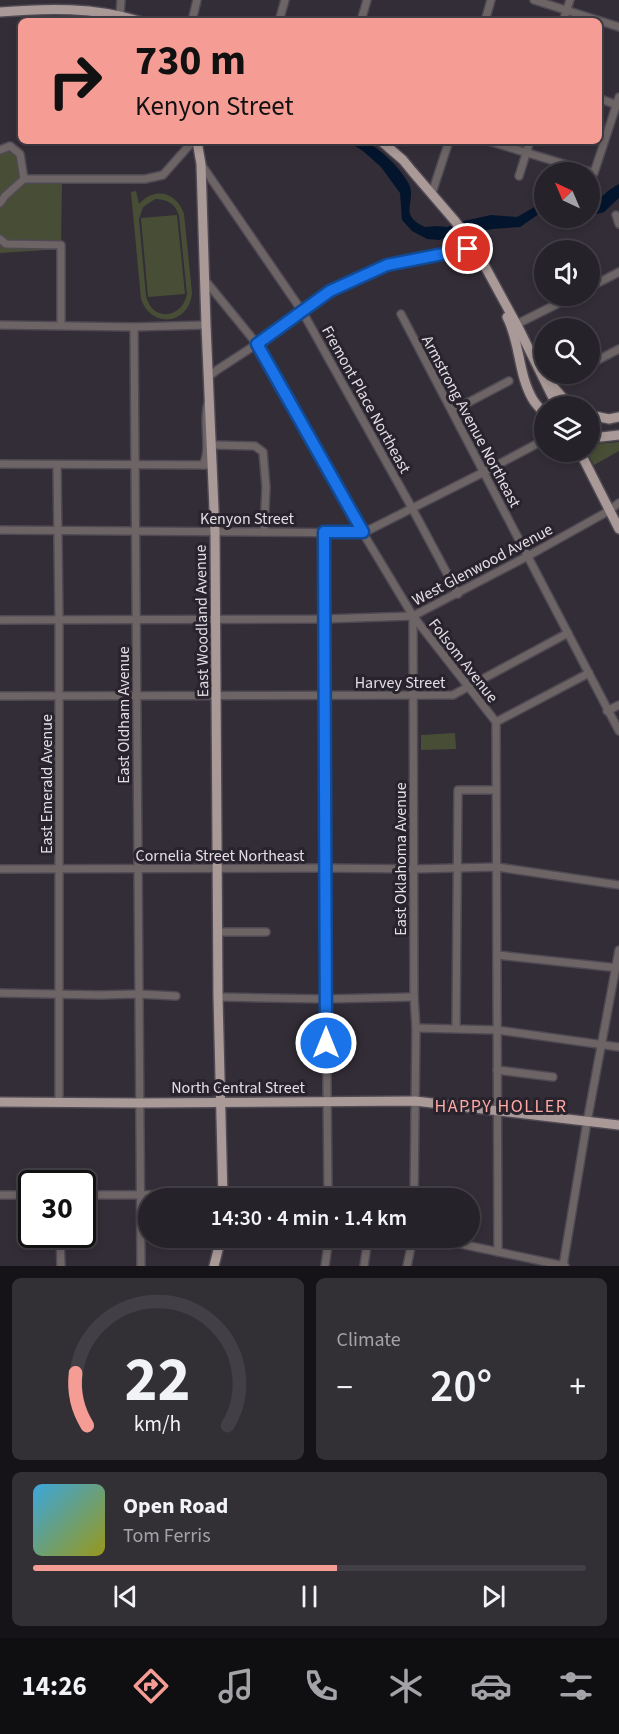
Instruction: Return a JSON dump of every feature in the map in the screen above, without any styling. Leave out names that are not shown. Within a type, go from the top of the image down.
[{"type":"main road","points":[[0,12],[47,5],[99,11],[130,18]]},
{"type":"main road","name":"East Woodland Avenue","points":[[196,144],[201,164],[212,445],[208,465],[215,532],[218,997],[223,1188]]},
{"type":"main road","points":[[384,144],[403,160],[476,248],[534,360]]},
{"type":"main road","points":[[496,286],[500,303],[515,338],[526,385],[534,401]]},
{"type":"main road","points":[[517,324],[521,364]]},
{"type":"main road","points":[[551,384],[561,396]]},
{"type":"main road","points":[[600,418],[619,417]]},
{"type":"main road","points":[[600,437],[619,435]]},
{"type":"main road","points":[[585,462],[619,528]]},
{"type":"main road","name":"North Central Street","points":[[0,1102],[415,1101],[619,1125]]},
{"type":"main road","points":[[214,1266],[218,1248]]},
{"type":"street","points":[[120,15],[121,0]]},
{"type":"street","points":[[193,18],[197,0]]},
{"type":"street","points":[[280,18],[285,0]]},
{"type":"street","points":[[362,18],[367,0]]},
{"type":"street","points":[[486,18],[491,0]]},
{"type":"street","points":[[534,0],[591,18]]},
{"type":"street","points":[[564,18],[570,0]]},
{"type":"street","points":[[602,22],[619,27]]},
{"type":"street","points":[[498,144],[594,173],[618,101],[602,99]]},
{"type":"street","points":[[0,202],[24,179],[145,179],[163,175],[192,144]]},
{"type":"street","points":[[432,193],[448,144]]},
{"type":"street","points":[[519,176],[529,144]]},
{"type":"street","points":[[0,150],[10,146],[20,154],[24,179]]},
{"type":"street","name":"Fremont Place Northeast","points":[[201,164],[302,311],[458,594]]},
{"type":"street","points":[[616,215],[619,224]]},
{"type":"street","points":[[0,239],[6,244],[61,245],[61,325]]},
{"type":"street","points":[[208,377],[330,291],[387,265],[476,248]]},
{"type":"street","points":[[600,282],[619,272]]},
{"type":"street","name":"Folsom Avenue","points":[[204,279],[257,344],[413,616],[496,722]]},
{"type":"street","points":[[517,324],[553,306]]},
{"type":"street","name":"Armstrong Avenue Northeast","points":[[401,314],[619,731]]},
{"type":"street","points":[[0,325],[134,327],[206,325]]},
{"type":"street","name":"East Oldham Avenue","points":[[134,327],[141,1188]]},
{"type":"street","points":[[600,359],[619,349]]},
{"type":"street","points":[[452,411],[509,381]]},
{"type":"street","points":[[0,464],[208,465],[205,414],[209,398]]},
{"type":"street","points":[[212,445],[255,446],[263,452],[266,487],[264,532]]},
{"type":"street","name":"Kenyon Street","points":[[0,531],[363,532],[534,446]]},
{"type":"street","name":"East Emerald Avenue","points":[[57,465],[59,1102]]},
{"type":"street","name":"West Glenwood Avenue","points":[[0,620],[324,619],[413,616],[528,556],[619,503]]},
{"type":"street","points":[[324,532],[326,1102],[332,1188]]},
{"type":"street","name":"East Oklahoma Avenue","points":[[413,616],[416,1028],[414,1188]]},
{"type":"street","name":"Harvey Street","points":[[0,696],[453,695],[568,633]]},
{"type":"street","points":[[498,1252],[496,722],[589,673]]},
{"type":"street","points":[[607,711],[619,705]]},
{"type":"street","points":[[456,1028],[458,790],[496,790]]},
{"type":"street","name":"Cornelia Street Northeast","points":[[0,869],[497,867],[619,885]]},
{"type":"street","points":[[218,932],[266,932]]},
{"type":"street","points":[[479,1248],[563,1266],[619,950]]},
{"type":"street","points":[[497,955],[617,968]]},
{"type":"street","points":[[0,993],[176,996]]},
{"type":"street","points":[[218,997],[414,998]]},
{"type":"street","points":[[416,1028],[497,1030],[619,1047]]},
{"type":"street","points":[[497,1070],[553,1077]]},
{"type":"street","points":[[0,1195],[18,1195]]},
{"type":"street","points":[[96,1195],[138,1195]]},
{"type":"street","points":[[60,1248],[61,1266]]},
{"type":"street","name":"East Oldham Avenue","points":[[141,1248],[141,1266]]},
{"type":"street","points":[[325,1266],[328,1248]]},
{"type":"street","points":[[364,1266],[367,1248]]},
{"type":"street","points":[[407,1266],[411,1248]]},
{"type":"green space","points":[[10,146],[20,154],[24,179],[62,179],[61,249],[0,253],[0,150]]},
{"type":"green space","points":[[136,191],[139,204],[145,198],[158,193],[171,196],[184,214],[192,293],[184,312],[177,317],[161,319],[153,315],[146,309],[141,299],[131,192]],"holes":[[[159,199],[173,205],[178,212],[187,294],[179,309],[167,314],[154,310],[146,296],[139,219],[143,207]]]},
{"type":"green space","points":[[177,215],[185,294],[148,297],[141,218]]},
{"type":"green space","points":[[619,442],[619,451],[600,462],[600,444]]},
{"type":"green space","points":[[455,733],[456,749],[421,750],[421,735]]},
{"type":"water","points":[[352,144],[369,144],[396,166],[411,190],[410,212],[412,217],[425,227],[447,227],[491,215],[517,217],[534,207],[534,217],[520,227],[492,229],[439,240],[427,239],[412,231],[402,220],[400,193],[381,167]]},
{"type":"water","points":[[619,184],[619,198],[600,213],[600,198]]},
{"type":"district","name":"HAPPY HOLLER","points":[[501,1106]]},
{"type":"route","points":[[326,1043],[324,532],[363,532],[257,344],[330,291],[387,265],[468,249]]}]
